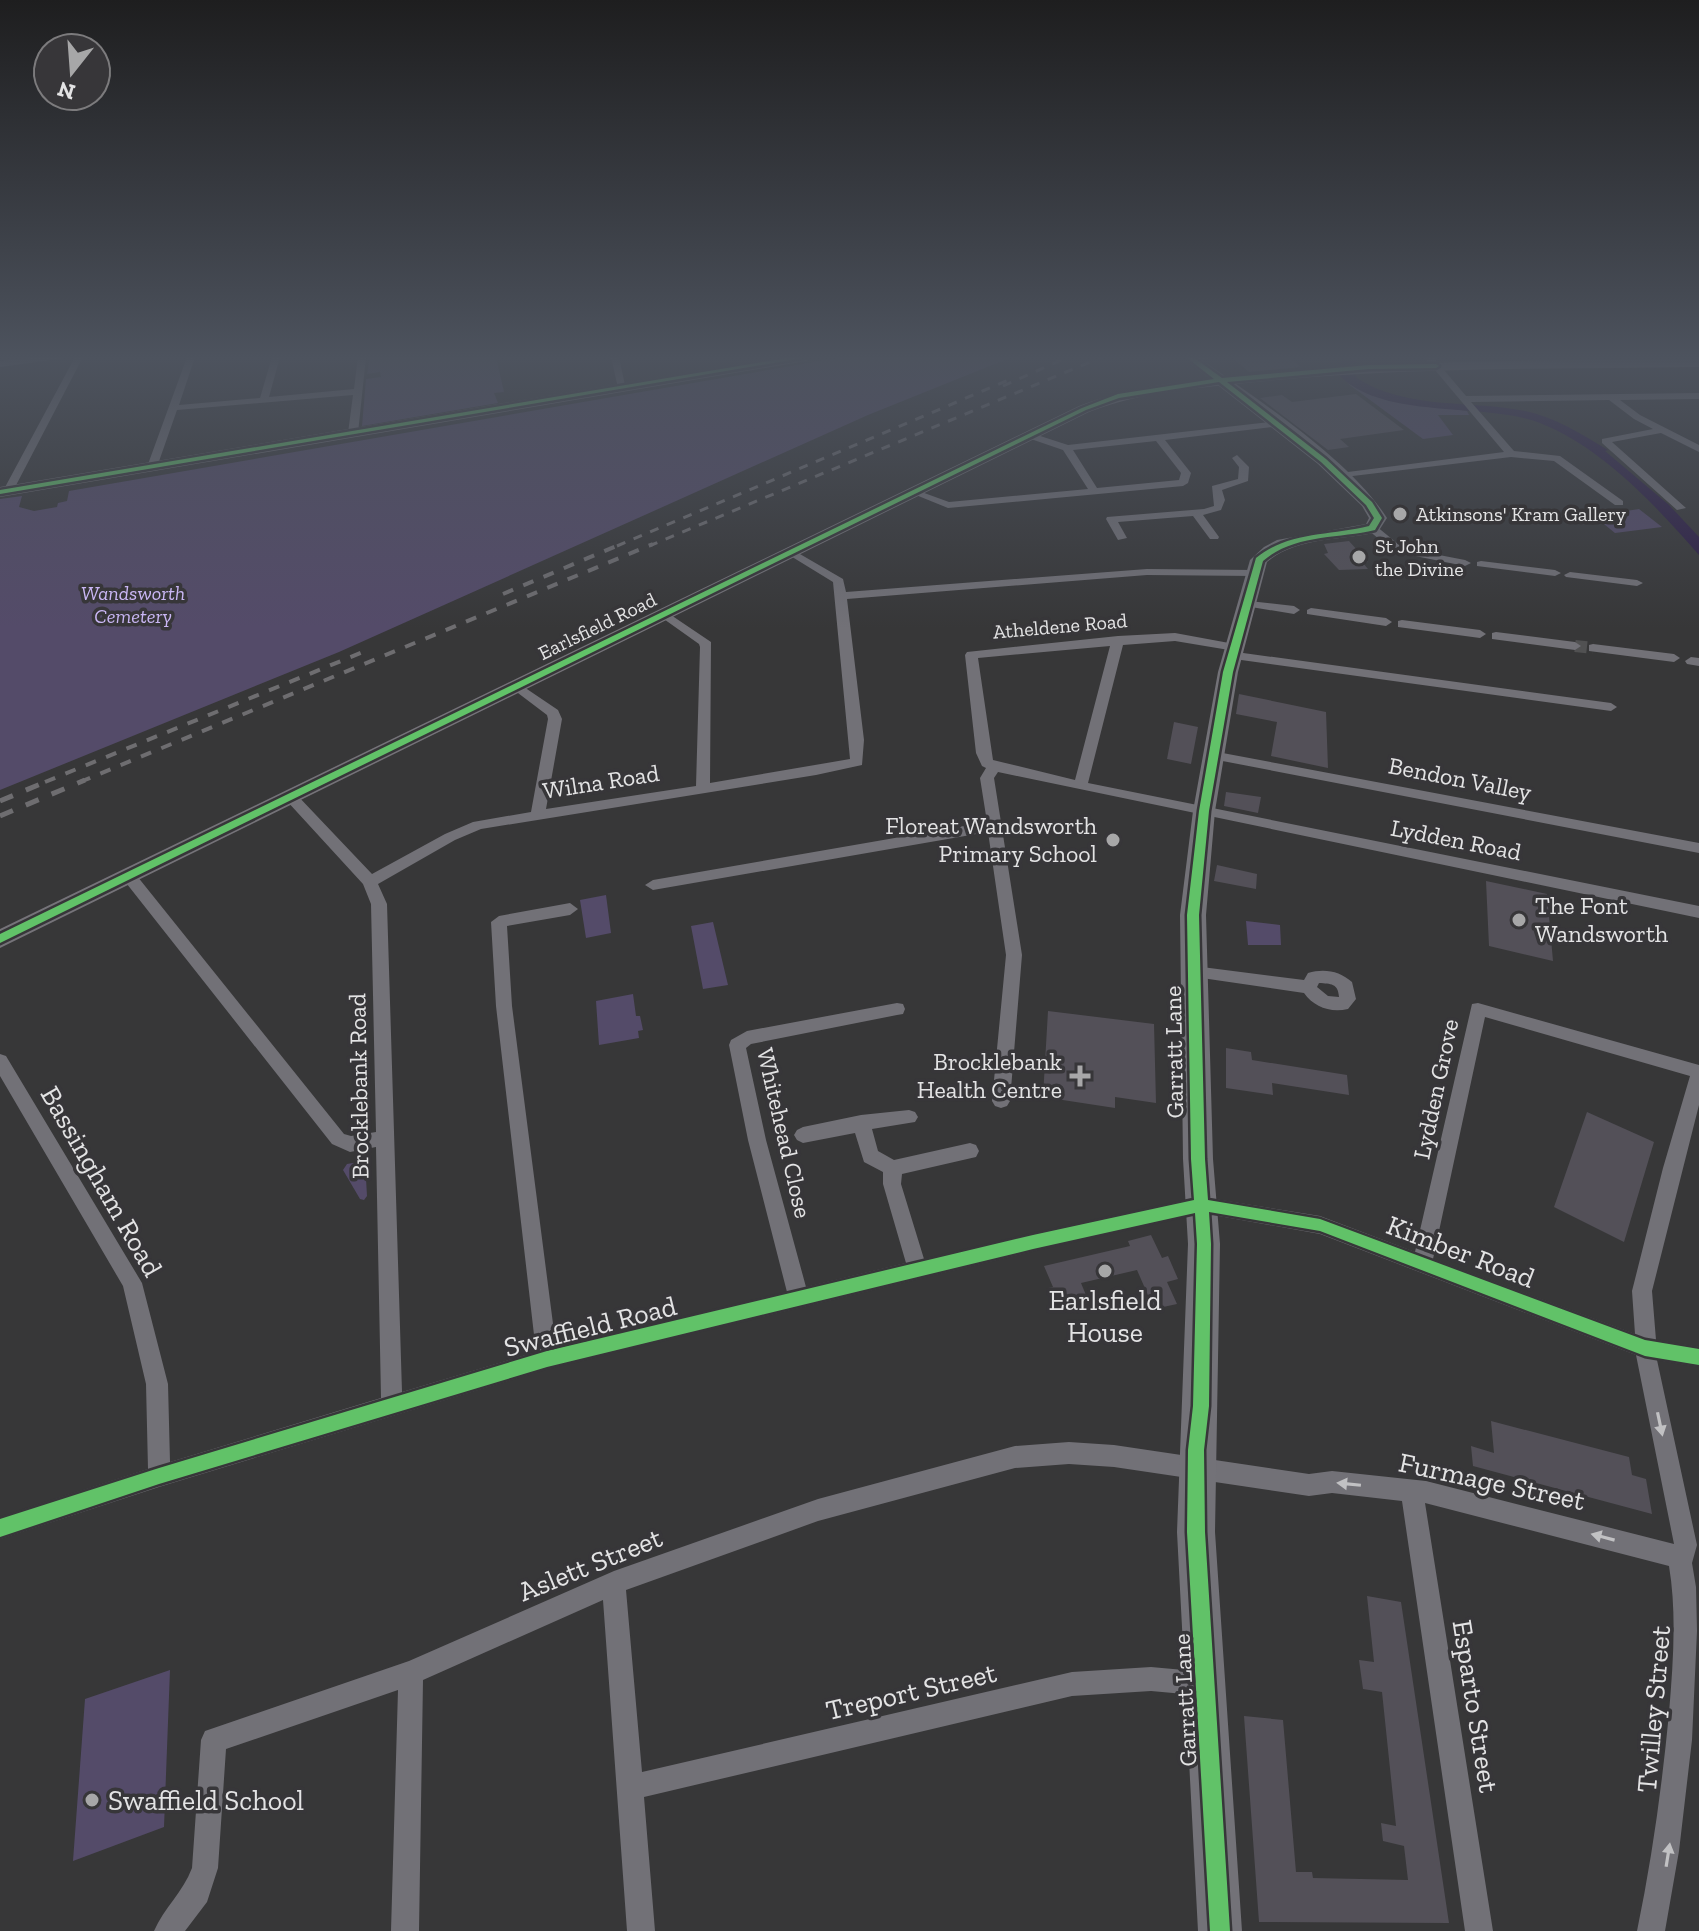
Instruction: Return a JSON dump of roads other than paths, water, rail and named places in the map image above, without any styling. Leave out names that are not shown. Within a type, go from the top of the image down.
[{"type":"main road","points":[[1255,573],[1259,560],[1274,548],[1372,528],[1378,522],[1375,510],[1306,447]]},
{"type":"main road","name":"Garratt Lane","points":[[1220,1931],[1196,1532],[1204,1244],[1193,915],[1212,755],[1228,672],[1255,573]]},
{"type":"street","points":[[4,491],[29,447]]},
{"type":"street","points":[[152,467],[159,447]]},
{"type":"street","points":[[4,491],[270,447]]},
{"type":"street","name":"Earlsfield Road","points":[[0,939],[1009,447]]},
{"type":"street","points":[[1075,447],[1067,448],[1094,491]]},
{"type":"street","points":[[916,493],[948,505],[1175,486],[1190,481],[1166,447]]},
{"type":"street","points":[[1505,447],[1511,454]]},
{"type":"street","points":[[1612,447],[1681,508]]},
{"type":"street","points":[[1340,476],[1511,454],[1557,458],[1619,503]]},
{"type":"street","points":[[1095,520],[1207,512],[1221,505],[1222,500],[1212,487],[1243,481],[1244,467],[1237,458]]},
{"type":"street","points":[[1196,513],[1214,537]]},
{"type":"street","points":[[1111,519],[1122,538]]},
{"type":"street","points":[[1372,528],[1399,550],[1465,563]]},
{"type":"street","points":[[793,553],[831,573],[839,581],[842,596],[1147,572],[1255,573]]},
{"type":"street","points":[[1481,564],[1555,573]]},
{"type":"street","points":[[1570,575],[1637,583]]},
{"type":"street","name":"Wilna Road","points":[[370,882],[450,837],[478,825],[851,765],[859,759],[842,596]]},
{"type":"street","points":[[1249,604],[1294,610]]},
{"type":"street","points":[[1311,612],[1386,622]]},
{"type":"street","points":[[665,615],[705,642],[703,788]]},
{"type":"street","points":[[1402,624],[1480,634]]},
{"type":"street","points":[[1496,636],[1575,646]]},
{"type":"street","name":"Atheldene Road","points":[[1001,1101],[1014,955],[987,778],[994,767],[987,763],[983,753],[971,655],[1175,637],[1235,652],[1611,707]]},
{"type":"street","points":[[1080,786],[1118,640]]},
{"type":"street","points":[[1593,648],[1674,658]]},
{"type":"street","points":[[518,687],[553,713],[555,719],[538,814]]},
{"type":"street","name":"Bendon Valley","points":[[1212,755],[1699,848]]},
{"type":"street","name":"Lydden Road","points":[[994,767],[1699,912]]},
{"type":"street","name":"Brocklebank Road","points":[[291,797],[370,882],[379,904],[392,1407]]},
{"type":"street","points":[[653,885],[993,826]]},
{"type":"street","points":[[128,875],[338,1139],[350,1144],[383,1138]]},
{"type":"street","points":[[547,1359],[504,1006],[499,922],[570,909]]},
{"type":"street","points":[[1194,972],[1309,987]]},
{"type":"street","name":"Whitehead Close","points":[[799,1299],[757,1140],[737,1045],[747,1038],[897,1009]]},
{"type":"street","name":"Lydden Grove","points":[[1423,1262],[1478,1009],[1699,1074]]},
{"type":"street","name":"Bassingham Road","points":[[0,1061],[132,1283],[157,1384],[159,1476]]},
{"type":"street","name":"Twilley Street","points":[[1651,1931],[1666,1866],[1692,1681],[1691,1613],[1684,1567],[1679,1557],[1685,1554],[1686,1545],[1645,1348],[1642,1291],[1699,1074]]},
{"type":"street","points":[[803,1135],[909,1117]]},
{"type":"street","points":[[861,1123],[870,1156],[893,1168],[970,1151]]},
{"type":"street","points":[[893,1168],[892,1184],[918,1271]]},
{"type":"street","name":"Kimber Road","points":[[1202,1205],[1310,1222],[1645,1348],[1699,1357]]},
{"type":"street","name":"Swaffield Road","points":[[0,1528],[159,1476],[547,1359],[1202,1205]]},
{"type":"street","name":"Aslett Street","points":[[168,1931],[197,1892],[205,1868],[214,1740],[411,1673],[614,1583],[818,1510],[1015,1457],[1069,1453],[1196,1467]]},
{"type":"street","name":"Furmage Street","points":[[1196,1467],[1302,1484],[1323,1486],[1332,1482],[1412,1490],[1465,1500],[1679,1557]]},
{"type":"street","name":"Esparto Street","points":[[1412,1490],[1479,1931]]},
{"type":"street","points":[[614,1583],[641,1931]]},
{"type":"street","points":[[405,1931],[411,1673]]},
{"type":"street","name":"Treport Street","points":[[632,1787],[1072,1684],[1151,1679],[1206,1684]]},
{"type":"tunnel","points":[[1575,646],[1593,648]]},
{"type":"railway","points":[[617,546],[850,447]]},
{"type":"railway","points":[[649,546],[886,447]]},
{"type":"railway","points":[[503,594],[621,544]]},
{"type":"railway","points":[[80,782],[653,544]]},
{"type":"railway","points":[[45,782],[363,652]]},
{"type":"railway","points":[[0,801],[50,780]]},
{"type":"railway","points":[[0,816],[85,780]]},
{"type":"place","name":"Atkinsons' Kram Gallery","points":[[1400,514]]},
{"type":"place","name":"St John the Divine","points":[[1359,557]]},
{"type":"place","name":"Floreat Wandsworth Primary School","points":[[1113,840]]},
{"type":"place","name":"The Font Wandsworth","points":[[1519,920]]},
{"type":"place","name":"Brocklebank Health Centre","points":[[1080,1076]]},
{"type":"place","name":"Earlsfield House","points":[[1105,1271]]},
{"type":"place","name":"Swaffield School","points":[[92,1800]]},
{"type":"park label","name":"Wandsworth Cemetery","points":[[133,604]]}]
